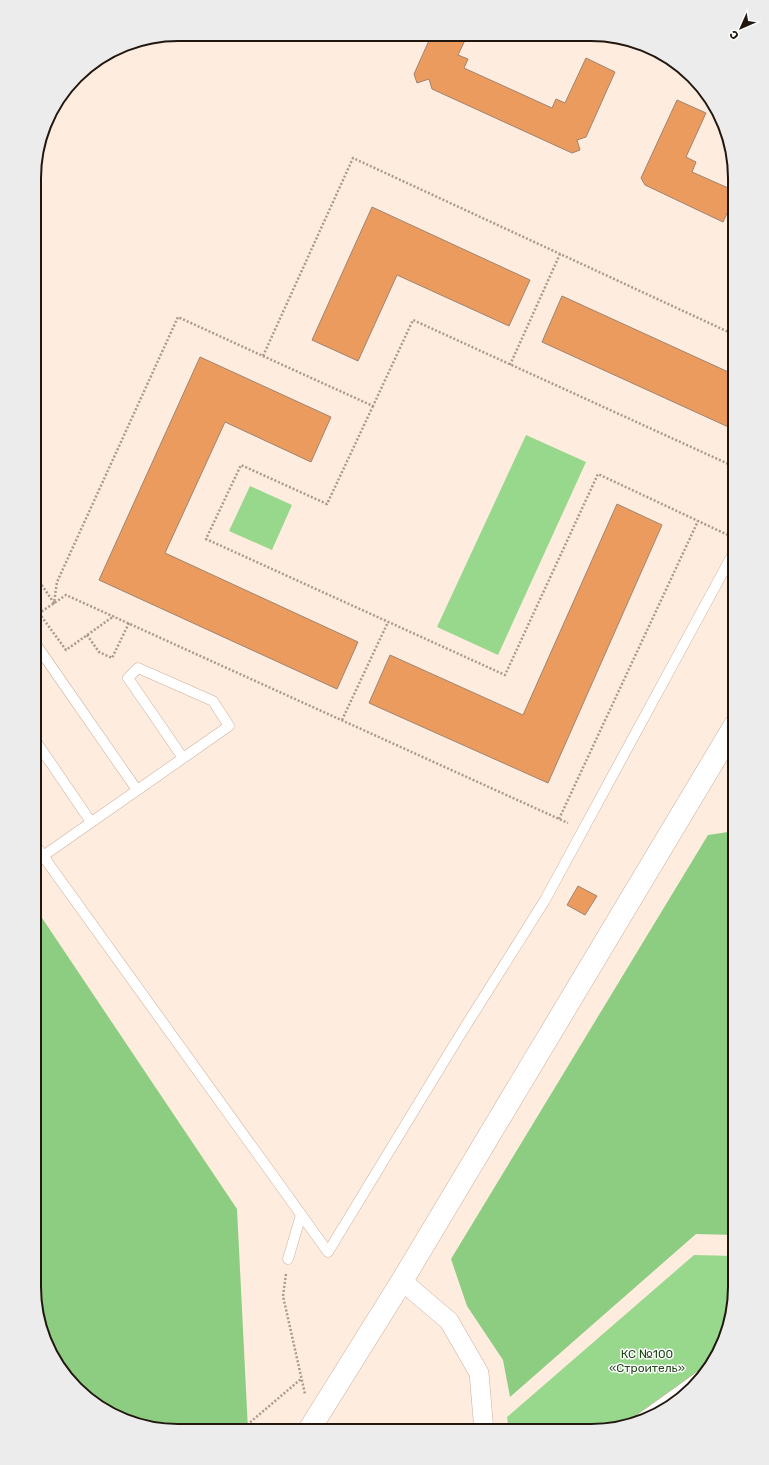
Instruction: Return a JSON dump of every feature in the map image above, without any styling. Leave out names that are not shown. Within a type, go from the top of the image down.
[{"type":"main road","points":[[313,1424],[402,1281],[728,737]]},
{"type":"street","points":[[402,1281],[450,1321],[479,1373],[483,1424]]},
{"type":"lane","points":[[41,853],[328,1252],[460,1035],[545,900],[728,563]]},
{"type":"lane","points":[[41,652],[136,790]]},
{"type":"lane","points":[[43,856],[229,726],[213,701],[138,668],[128,678],[183,758]]},
{"type":"lane","points":[[41,749],[91,822]]},
{"type":"lane","points":[[288,1259],[299,1212]]},
{"type":"lane","points":[[658,1406],[684,1388]]},
{"type":"path","points":[[263,356],[353,158],[728,332]]},
{"type":"path","points":[[510,365],[560,254]]},
{"type":"path","points":[[54,603],[57,582],[178,317],[373,406]]},
{"type":"path","points":[[728,464],[413,320],[327,504],[241,465],[206,539],[505,675],[598,474],[728,535]]},
{"type":"path","points":[[559,819],[698,521]]},
{"type":"path","points":[[41,584],[54,603]]},
{"type":"path","points":[[41,612],[66,595],[583,830]]},
{"type":"path","points":[[41,616],[66,650],[114,616]]},
{"type":"path","points":[[342,720],[388,622]]},
{"type":"path","points":[[87,635],[99,652],[112,658],[129,623]]},
{"type":"path","points":[[288,1259],[283,1296],[309,1424]]},
{"type":"path","points":[[248,1424],[301,1379]]},
{"type":"green space","points":[[526,435],[586,462],[498,655],[437,627]]},
{"type":"green space","points":[[250,486],[292,505],[272,550],[229,531]]},
{"type":"green space","points":[[728,832],[728,1235],[696,1234],[510,1397],[503,1360],[467,1306],[451,1259],[708,835]]},
{"type":"green space","points":[[41,916],[237,1209],[248,1424],[160,1423],[126,1414],[102,1401],[75,1377],[64,1363],[48,1331],[41,1296]]},
{"type":"green space","name":"КС №100 «Строитель»","points":[[694,1255],[728,1256],[728,1296],[718,1339],[700,1370],[688,1384],[667,1401],[635,1417],[600,1424],[508,1424],[507,1417]]},
{"type":"building","points":[[429,41],[465,41],[458,55],[468,59],[464,68],[552,108],[556,99],[565,103],[586,58],[615,72],[586,137],[577,140],[580,150],[572,153],[432,89],[429,79],[417,83],[414,74]]},
{"type":"building","points":[[677,100],[706,113],[686,157],[696,162],[692,172],[728,188],[728,211],[723,222],[645,185],[641,178]]},
{"type":"building","points":[[372,207],[530,280],[509,326],[397,275],[358,361],[312,340]]},
{"type":"building","points":[[562,296],[728,372],[728,427],[542,342]]},
{"type":"building","points":[[200,357],[331,417],[311,462],[225,422],[165,553],[358,642],[337,689],[99,580]]},
{"type":"building","points":[[617,504],[662,525],[548,783],[369,703],[390,655],[523,715]]},
{"type":"building","points":[[578,886],[597,896],[585,915],[567,905]]}]
